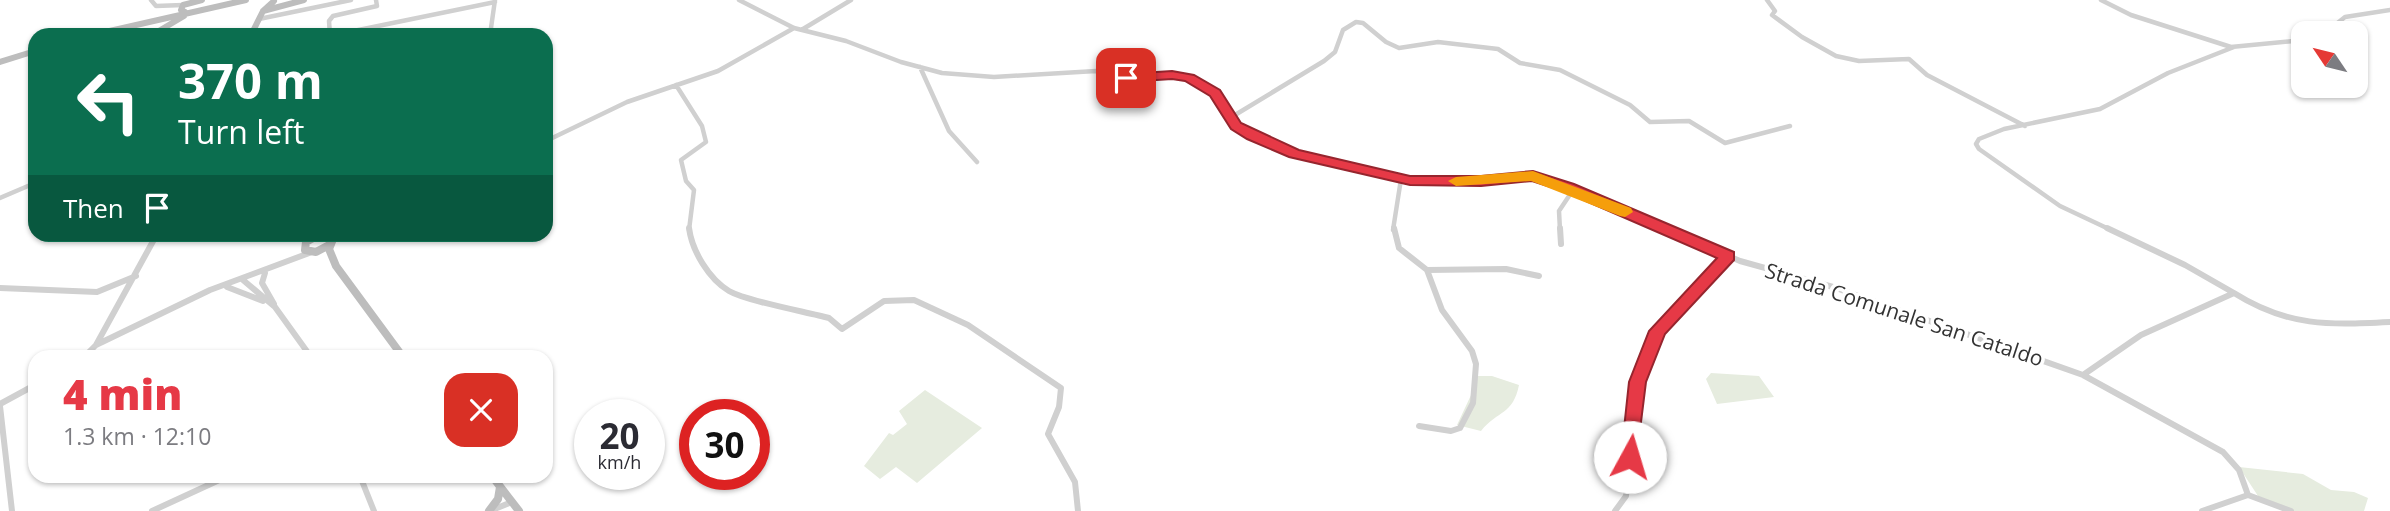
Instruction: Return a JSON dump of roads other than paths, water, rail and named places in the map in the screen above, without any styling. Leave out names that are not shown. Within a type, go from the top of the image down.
[{"type":"main road","points":[[185,9],[202,0]]},
{"type":"main road","points":[[162,28],[207,7],[246,0]]},
{"type":"main road","points":[[254,28],[263,11],[274,0],[284,3]]},
{"type":"main road","points":[[263,11],[284,3],[304,0]]},
{"type":"main road","points":[[119,28],[185,9],[207,7]]},
{"type":"main road","points":[[130,25],[154,23],[156,28]]},
{"type":"main road","points":[[0,62],[28,54]]},
{"type":"main road","points":[[306,242],[314,252],[336,266]]},
{"type":"main road","points":[[314,252],[328,242]]},
{"type":"main road","points":[[332,242],[330,255],[336,266],[398,350]]},
{"type":"main road","points":[[497,483],[515,508]]},
{"type":"main road","points":[[490,511],[498,499],[500,487]]},
{"type":"street","points":[[152,0],[156,6],[185,9]]},
{"type":"street","points":[[259,19],[351,0]]},
{"type":"street","points":[[330,28],[329,21],[333,16],[377,6],[376,1],[367,0]]},
{"type":"street","name":"Strada Comunale San Cataldo","points":[[739,0],[747,1],[794,28],[846,41],[942,73],[995,77],[1096,71],[1131,78],[1179,75],[1215,93],[1230,118],[1252,136],[1283,150],[1401,179],[1469,181],[1533,176],[1573,190],[1728,256],[1833,287],[2083,375],[2222,452],[2239,470],[2248,495]]},
{"type":"street","points":[[802,30],[851,0]]},
{"type":"street","points":[[1767,0],[1776,11],[1772,15],[1793,32],[1827,50],[1857,61],[1909,59],[1927,75],[2025,126]]},
{"type":"street","points":[[2101,0],[2131,15],[2234,47],[2291,41]]},
{"type":"street","points":[[366,28],[495,1],[491,28]]},
{"type":"street","points":[[2341,21],[2390,10]]},
{"type":"street","points":[[1230,118],[1324,61],[1335,52],[1343,30],[1356,22],[1363,23],[1386,42],[1399,48],[1438,42],[1498,49],[1520,63],[1560,70],[1587,80],[1634,106],[1650,122],[1689,121],[1725,143],[1790,126]]},
{"type":"street","points":[[553,138],[627,102],[718,71],[794,28]]},
{"type":"street","points":[[2234,47],[2228,52],[2204,58],[2164,75],[2106,107],[2067,119],[1999,129],[1979,139],[1976,144],[1979,149],[2060,205],[2185,265],[2274,316],[2300,323],[2390,321]]},
{"type":"street","points":[[920,67],[929,92],[957,144],[977,162]]},
{"type":"street","points":[[676,85],[702,126],[706,142],[681,160],[686,181],[694,190],[689,230],[702,260],[722,286],[730,292],[828,318],[842,329],[884,301],[914,300],[968,325],[1002,349],[1014,354],[1028,368],[1061,388],[1059,407],[1048,434],[1075,482],[1078,511]]},
{"type":"street","points":[[1401,179],[1393,232],[1399,248],[1427,270],[1442,310],[1472,351],[1476,363],[1473,404],[1460,428],[1451,431],[1419,426]]},
{"type":"street","points":[[0,198],[28,186]]},
{"type":"street","points":[[1561,244],[1559,211],[1573,190]]},
{"type":"street","points":[[91,350],[153,242]]},
{"type":"street","points":[[306,242],[266,272],[262,283],[275,307],[306,350]]},
{"type":"street","points":[[96,345],[210,290],[225,287],[314,252]]},
{"type":"street","points":[[1615,511],[1626,496],[1638,382],[1657,331],[1728,256]]},
{"type":"street","points":[[1427,270],[1506,269],[1539,276]]},
{"type":"street","points":[[0,288],[97,292],[135,276]]},
{"type":"street","points":[[243,280],[275,307]]},
{"type":"street","points":[[225,287],[248,293],[275,307]]},
{"type":"street","points":[[2083,375],[2141,335],[2234,293]]},
{"type":"street","points":[[12,511],[0,405],[28,388]]},
{"type":"street","points":[[152,511],[164,509],[214,483]]},
{"type":"street","points":[[363,483],[374,511]]},
{"type":"street","points":[[2202,511],[2248,495],[2291,511]]},
{"type":"street","points":[[490,511],[515,508]]}]
